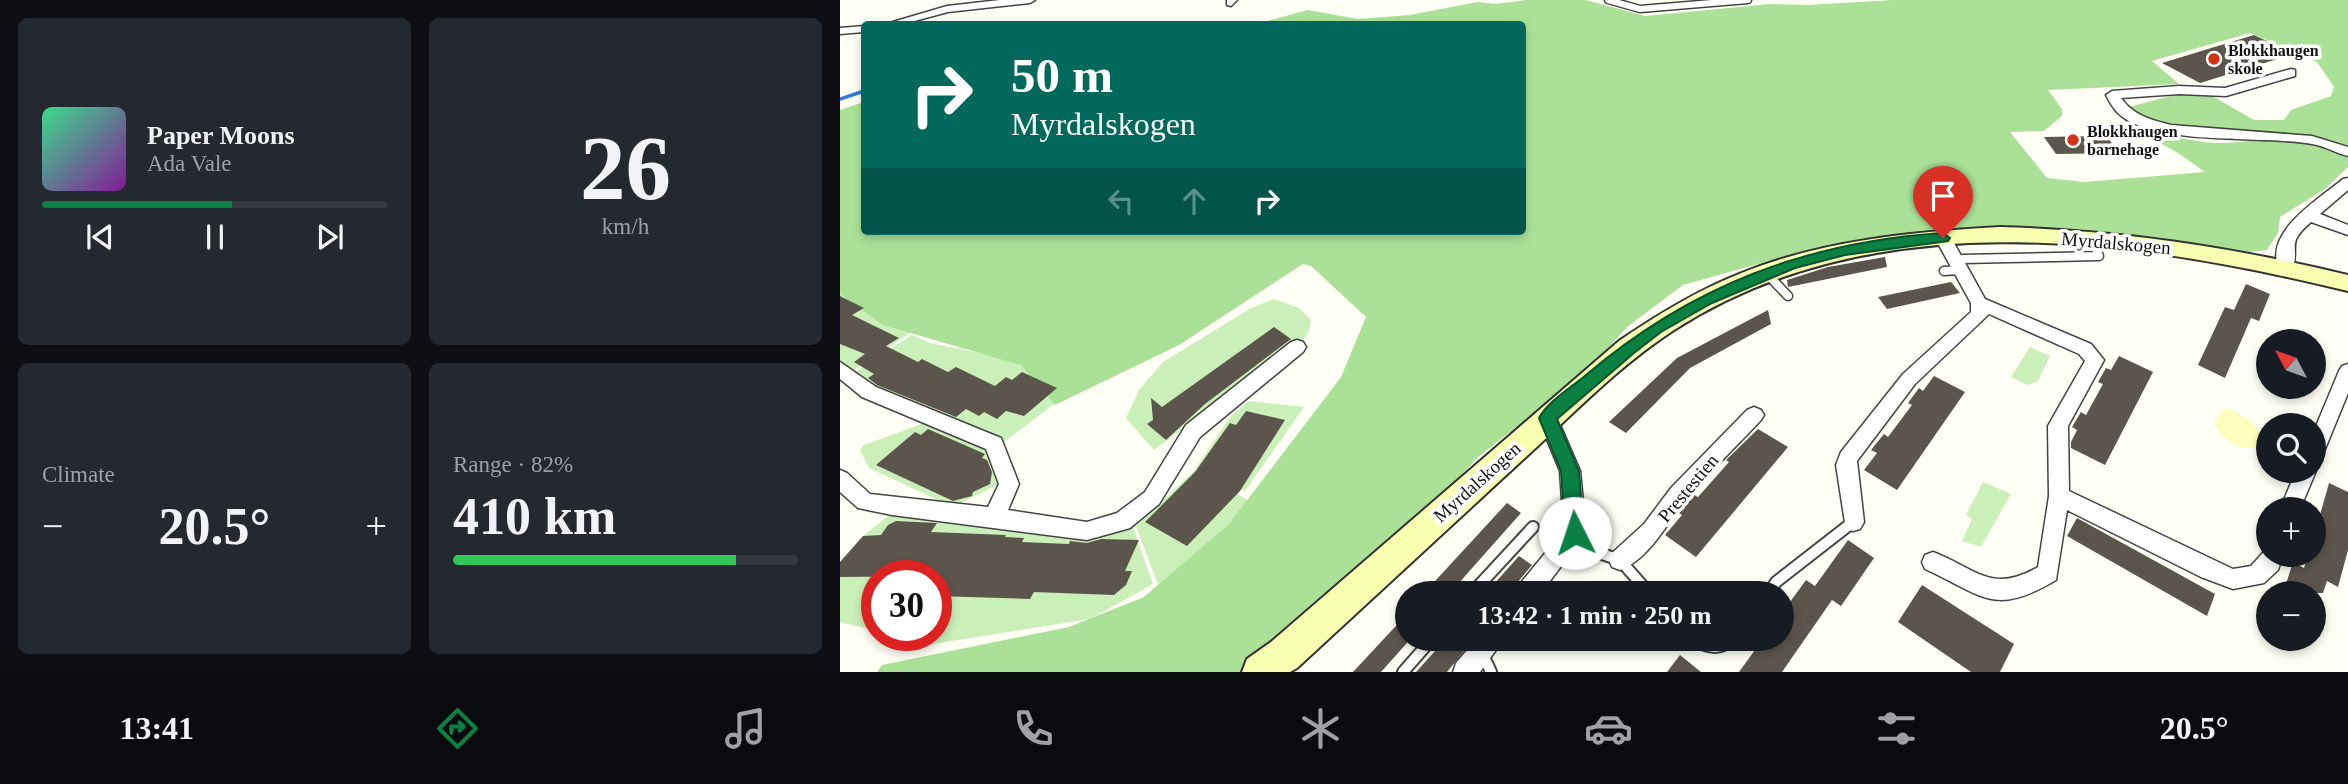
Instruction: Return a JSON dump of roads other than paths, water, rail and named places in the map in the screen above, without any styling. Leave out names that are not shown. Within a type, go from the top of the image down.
[{"type":"main road","name":"Myrdalskogen","points":[[1260,672],[1284,655],[1628,348],[1656,328],[1721,292],[1765,273],[1845,250],[1909,240],[2044,236],[2164,246],[2287,268],[2348,284]]},
{"type":"street","points":[[903,21],[947,9],[1031,0]]},
{"type":"street","points":[[840,31],[861,29]]},
{"type":"street","points":[[2291,72],[2226,92],[2179,90],[2112,95],[2126,114],[2164,128],[2204,134],[2314,140],[2348,152]]},
{"type":"street","points":[[2287,268],[2285,247],[2290,232],[2348,182]]},
{"type":"street","points":[[2309,216],[2348,230]]},
{"type":"street","points":[[1853,522],[1846,465],[1848,458],[1909,379],[1980,314],[1979,303],[1956,267],[1943,238]]},
{"type":"street","points":[[1933,562],[2000,591],[2015,590],[2048,573],[2059,496],[2058,426],[2095,360],[2085,349],[1979,303]]},
{"type":"street","points":[[840,479],[865,502],[1087,531],[1123,521],[1152,498],[1193,431],[1297,346]]},
{"type":"street","points":[[840,369],[869,392],[994,444],[1009,484],[994,517]]},
{"type":"street","points":[[2326,424],[2348,371]]},
{"type":"street","name":"Prestestien","points":[[1620,560],[1652,531],[1678,494],[1754,415]]},
{"type":"street","points":[[1537,581],[1575,533],[1570,471],[1548,418]]},
{"type":"street","points":[[2059,496],[2209,570],[2234,579],[2256,576],[2266,567]]},
{"type":"street","points":[[1465,672],[1488,654]]},
{"type":"lane","points":[[1608,0],[1640,9],[1748,0]]},
{"type":"lane","points":[[1956,267],[2099,256],[2092,239]]},
{"type":"lane","points":[[1765,273],[1788,296]]},
{"type":"lane","points":[[1777,581],[1853,522]]},
{"type":"lane","points":[[1483,581],[1532,527]]},
{"type":"lane","points":[[1575,533],[1599,553],[1620,560],[1638,581]]},
{"type":"lane","points":[[1403,672],[1421,651]]},
{"type":"waterway","points":[[840,99],[861,92]]},
{"type":"place","name":"Blokkhaugen skole","points":[[2214,59]]},
{"type":"place","name":"Blokkhaugen barnehage","points":[[2073,140]]}]
